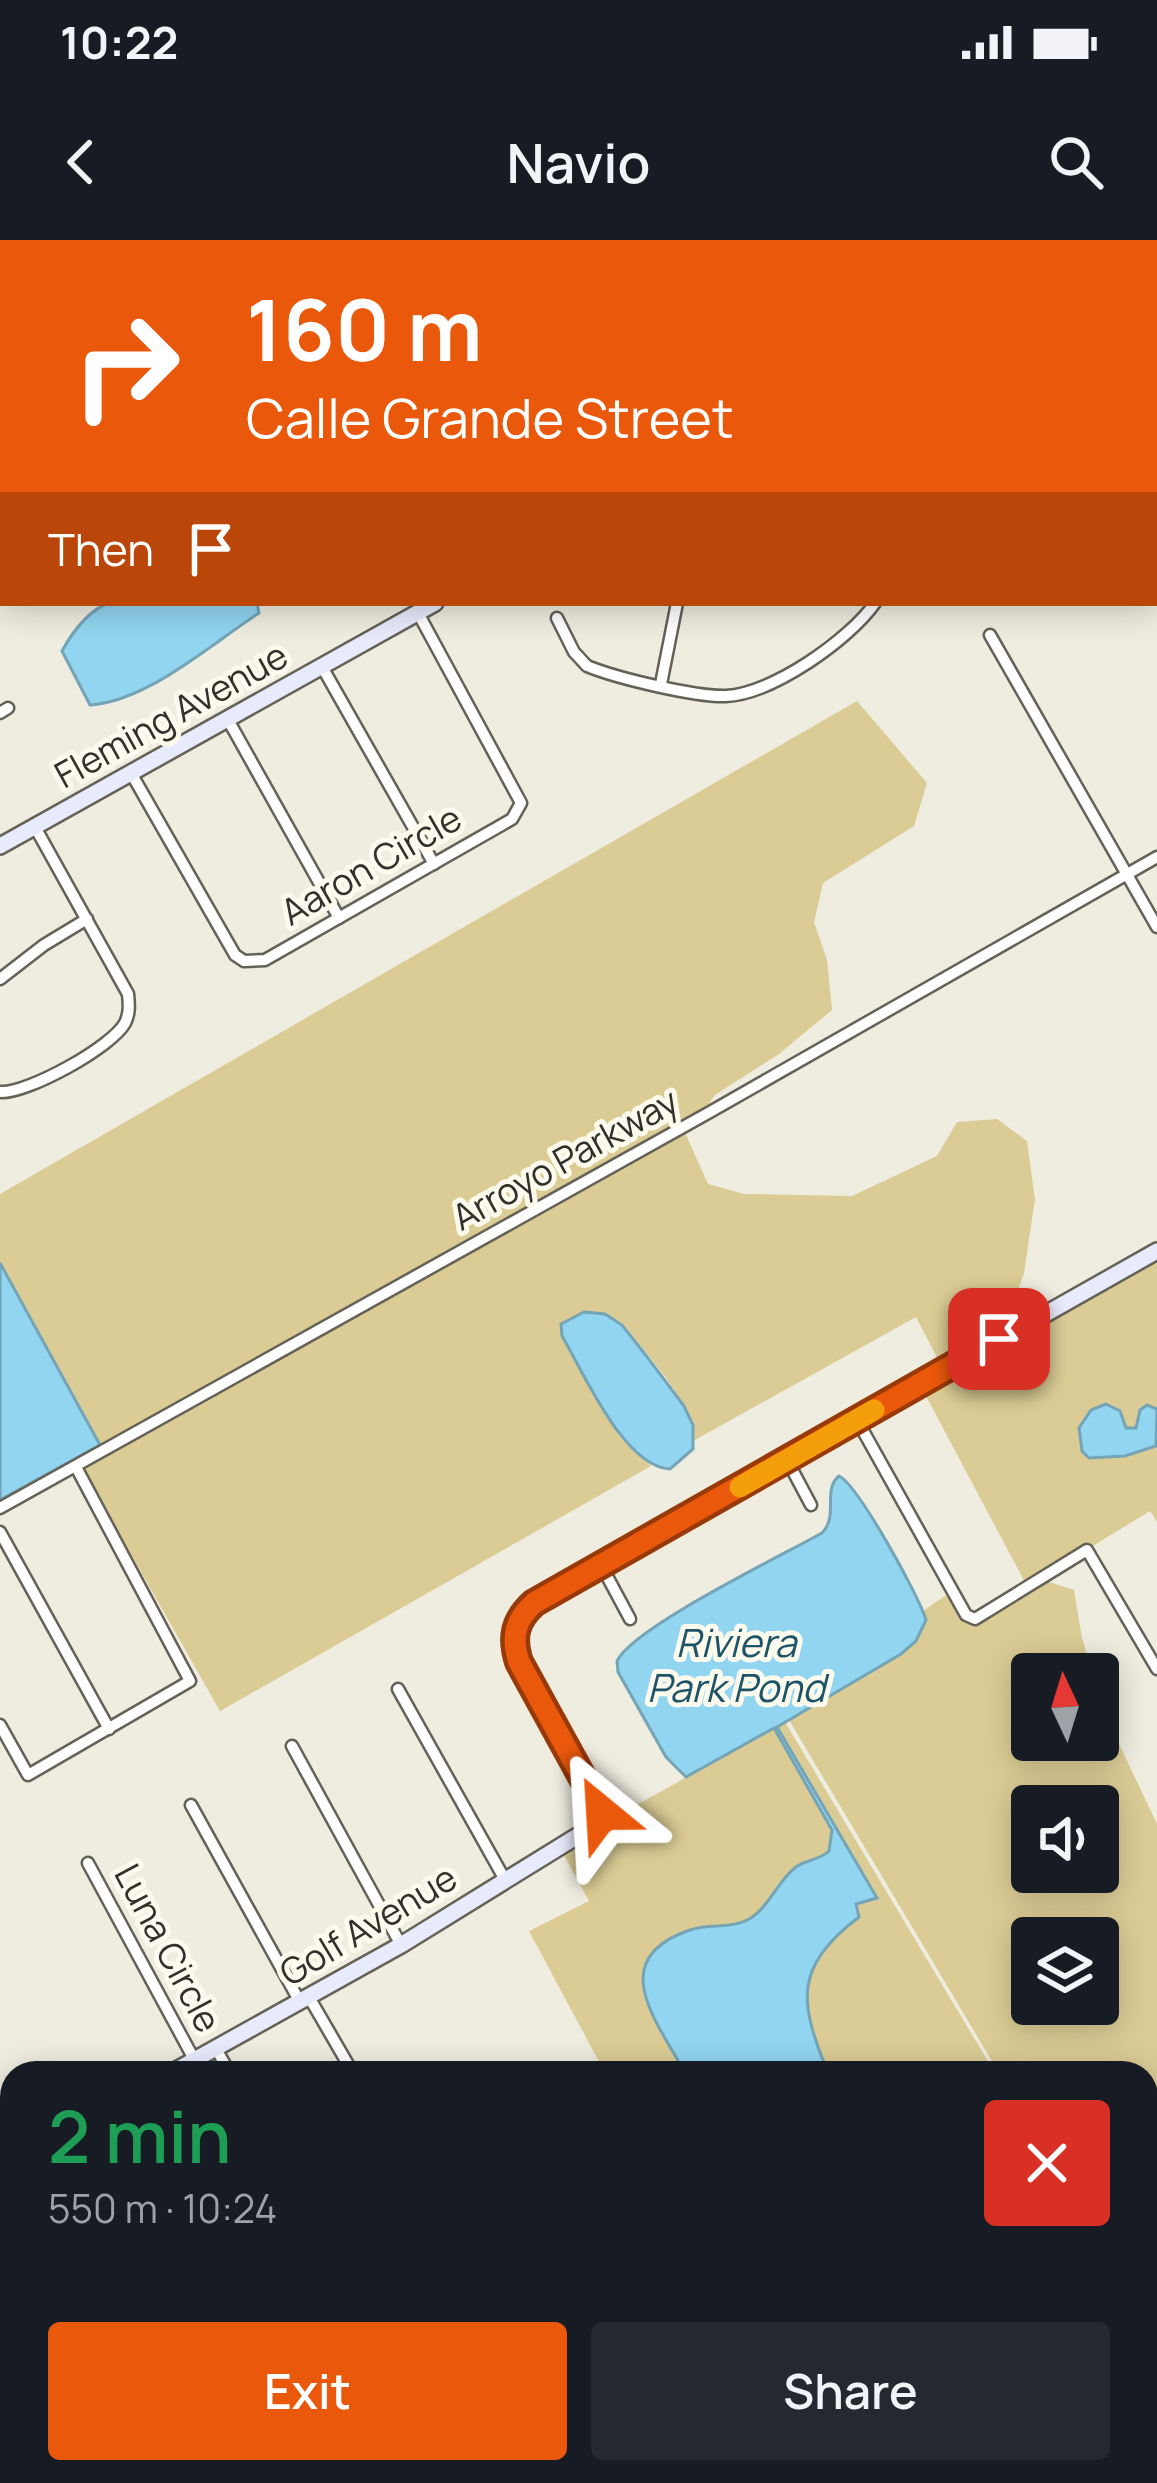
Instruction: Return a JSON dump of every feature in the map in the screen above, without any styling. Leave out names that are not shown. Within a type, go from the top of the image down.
[{"type":"street","name":"Fleming Avenue","points":[[0,846],[430,606]]},
{"type":"street","points":[[661,684],[676,606]]},
{"type":"street","points":[[557,618],[574,652],[587,666],[725,696],[755,690],[838,641],[873,606]]},
{"type":"street","name":"Aaron Circle","points":[[131,772],[235,955],[244,961],[265,960],[512,819],[521,803],[418,613]]},
{"type":"street","points":[[990,635],[1157,927]]},
{"type":"street","points":[[321,665],[434,865]]},
{"type":"street","points":[[227,718],[339,917]]},
{"type":"street","points":[[0,1092],[25,1089],[112,1038],[126,1022],[128,994],[35,826]]},
{"type":"street","name":"Arroyo Parkway","points":[[0,1508],[1157,857]]},
{"type":"street","points":[[0,979],[87,919]]},
{"type":"street","points":[[631,1619],[601,1565],[1157,1252]]},
{"type":"street","points":[[857,1420],[959,1607],[975,1619],[1087,1550],[1157,1669]]},
{"type":"street","points":[[788,1460],[812,1505]]},
{"type":"street","points":[[0,1725],[28,1775],[190,1681],[76,1467]]},
{"type":"street","points":[[0,1532],[109,1729]]},
{"type":"street","name":"Golf Avenue","points":[[195,2061],[401,1945],[600,1822],[599,1804],[514,1646],[521,1614],[601,1565]]},
{"type":"street","points":[[398,1689],[504,1879]]},
{"type":"street","points":[[292,1746],[401,1945]]},
{"type":"street","points":[[191,1805],[344,2061]]},
{"type":"street","name":"Luna Circle","points":[[88,1863],[195,2061]]},
{"type":"street","points":[[216,2049],[223,2061]]},
{"type":"shaded area","points":[[857,701],[927,783],[914,826],[823,883],[814,922],[827,960],[832,1010],[779,1054],[715,1095],[704,1110],[74,1462],[99,1444],[0,1263],[0,1194]]},
{"type":"shaded area","points":[[997,1119],[1027,1141],[1035,1199],[1024,1273],[1004,1330],[941,1365],[916,1317],[693,1441],[692,1422],[679,1397],[629,1333],[601,1314],[572,1318],[561,1324],[621,1438],[651,1466],[220,1711],[83,1470],[689,1130],[686,1135],[708,1184],[744,1194],[852,1196],[937,1156],[957,1122]]},
{"type":"shaded area","points":[[1157,1251],[1157,1522],[1150,1511],[1027,1586],[919,1383]]},
{"type":"shaded area","points":[[1046,1581],[1074,1590],[1087,1653],[1011,1653],[1011,1761],[1119,1761],[1119,1744],[1157,1824],[1157,2061],[992,2061],[789,1720],[901,1654],[922,1630],[923,1611],[946,1595],[962,1619],[978,1625]]},
{"type":"shaded area","points":[[785,1722],[988,2061],[599,2061],[529,1931],[589,1901],[560,1848]]},
{"type":"water","points":[[103,606],[258,606],[259,613],[156,682],[90,705],[62,651]]},
{"type":"water","points":[[0,1263],[100,1445],[0,1500]]},
{"type":"water","points":[[584,1312],[605,1314],[622,1325],[684,1406],[693,1425],[693,1449],[670,1469],[653,1464],[621,1436],[562,1336],[561,1324]]},
{"type":"water","points":[[1106,1404],[1120,1411],[1126,1428],[1136,1428],[1140,1410],[1147,1405],[1157,1409],[1156,1446],[1125,1456],[1089,1458],[1082,1451],[1079,1428],[1091,1410]]},
{"type":"water","name":"Riviera Park Pond","points":[[839,1476],[848,1484],[873,1519],[926,1620],[916,1641],[901,1654],[777,1727],[877,1898],[856,1904],[859,1917],[837,1935],[812,1970],[808,2006],[824,2061],[678,2061],[645,1993],[643,1974],[649,1957],[664,1942],[690,1930],[753,1917],[796,1867],[829,1851],[832,1830],[774,1728],[686,1777],[666,1757],[618,1672],[617,1661],[650,1630],[822,1533],[829,1519]]},
{"type":"slow traffic","points":[[740,1487],[874,1410]]},
{"type":"route","points":[[602,1813],[519,1662],[514,1646],[521,1614],[999,1339]]}]
